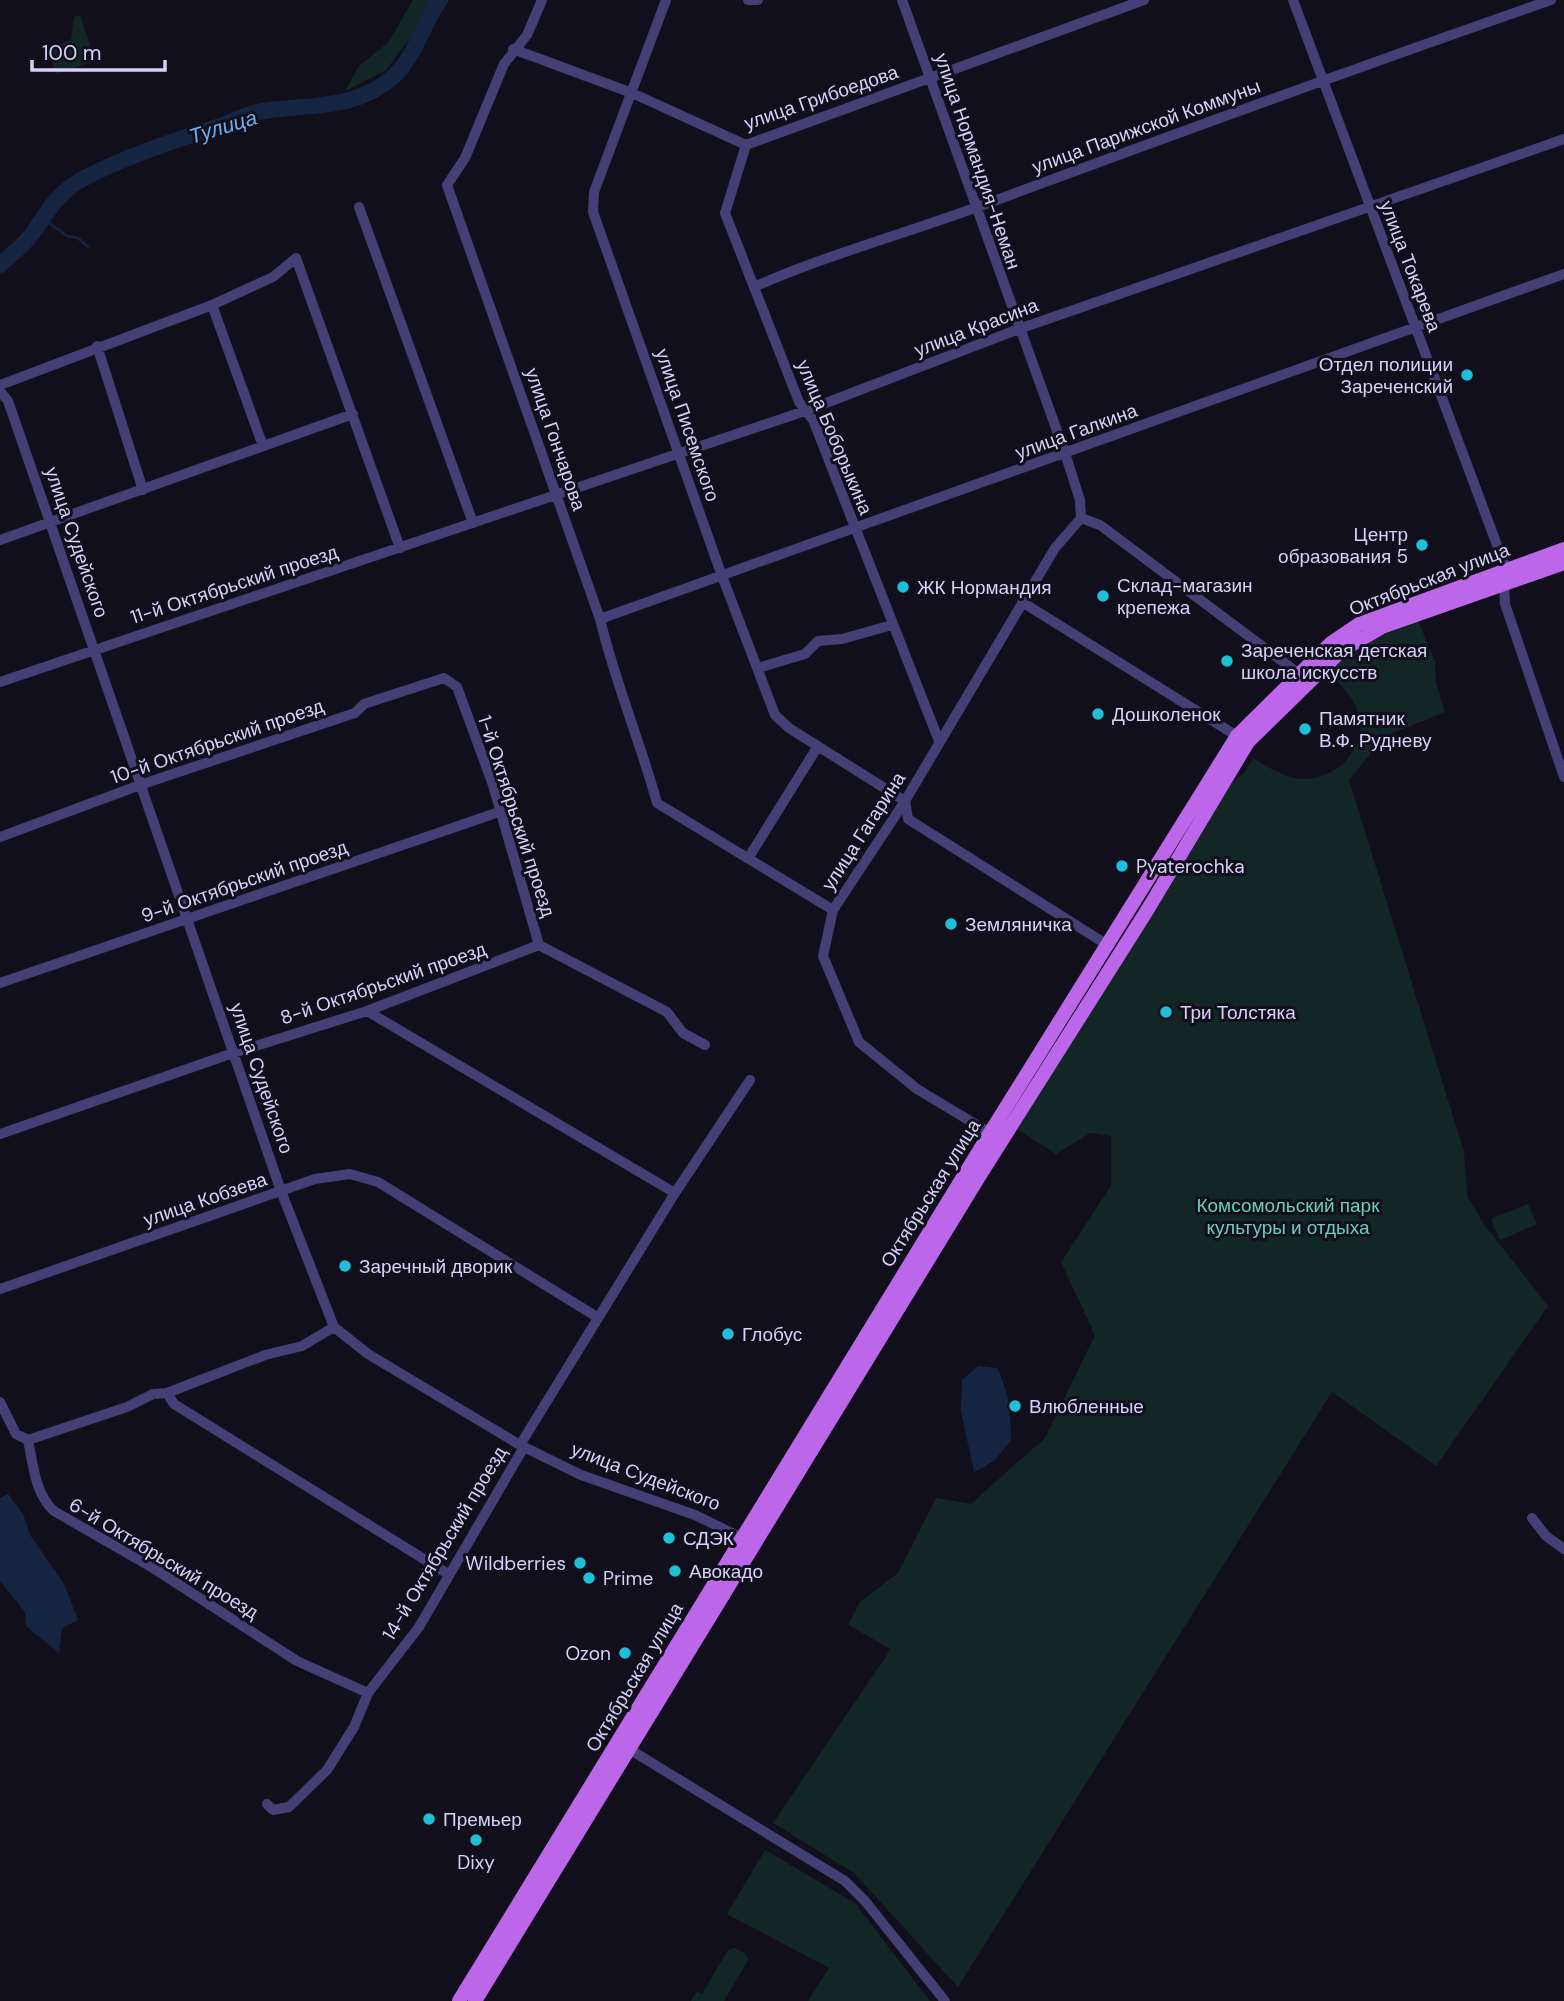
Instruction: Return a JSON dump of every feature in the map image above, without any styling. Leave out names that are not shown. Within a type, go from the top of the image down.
[{"type":"main road","name":"Октябрьская улица","points":[[459,2001],[1148,909],[1242,739],[1359,638],[1505,577],[1564,549]]},
{"type":"main road","name":"Октябрьская улица","points":[[748,1542],[990,1133],[1242,739],[1298,673],[1331,643],[1359,624],[1505,577],[1564,563]]},
{"type":"main road","name":"Октябрьская улица","points":[[475,2001],[623,1745]]},
{"type":"street","name":"улица Гончарова","points":[[541,0],[527,35],[513,49],[465,158],[447,185],[600,619],[613,673],[640,739],[657,803],[833,910]]},
{"type":"street","name":"улица Писемского","points":[[666,0],[594,192],[593,212],[722,576],[775,715],[789,728],[905,801]]},
{"type":"street","points":[[748,0],[758,0]]},
{"type":"street","name":"улица Нормандия-Неман","points":[[902,0],[1065,453],[1080,500],[1081,518]]},
{"type":"street","name":"улица Грибоедова","points":[[513,49],[632,93],[746,145],[1144,0]]},
{"type":"street","name":"улица Токарева","points":[[1293,0],[1505,577],[1505,604],[1564,777]]},
{"type":"street","name":"улица Парижской Коммуны","points":[[754,287],[798,268],[975,208],[1322,79],[1551,0]]},
{"type":"street","name":"улица Красина","points":[[400,548],[679,451],[805,411],[1019,329],[1564,139]]},
{"type":"street","name":"улица Боборыкина","points":[[746,145],[725,213],[805,411],[813,420],[940,741]]},
{"type":"street","points":[[359,207],[473,523]]},
{"type":"street","points":[[0,385],[97,346],[212,305],[273,278],[296,258],[400,548]]},
{"type":"street","name":"улица Галкина","points":[[600,619],[1415,330],[1564,274]]},
{"type":"street","points":[[212,305],[263,446]]},
{"type":"street","points":[[97,346],[143,490]]},
{"type":"street","name":"улица Судейского","points":[[0,391],[8,401],[281,1191],[334,1327],[368,1354],[522,1446],[581,1475],[695,1515],[748,1542]]},
{"type":"street","points":[[0,540],[353,414]]},
{"type":"street","points":[[1081,518],[1100,525],[1298,673]]},
{"type":"street","name":"улица Гагарина","points":[[990,1133],[917,1088],[859,1042],[823,956],[833,910],[905,801],[1055,548],[1081,518]]},
{"type":"street","name":"11-й Октябрьский проезд","points":[[0,682],[400,548]]},
{"type":"street","points":[[1022,602],[1242,739]]},
{"type":"street","points":[[758,668],[805,654],[818,641],[842,639],[892,625]]},
{"type":"street","name":"10-й Октябрьский проезд","points":[[0,837],[140,785],[355,713],[364,704],[444,678]]},
{"type":"street","name":"1-й Октябрьский проезд","points":[[444,678],[457,687],[493,785],[538,945],[667,1012],[683,1033],[705,1045]]},
{"type":"street","points":[[749,857],[818,746]]},
{"type":"street","points":[[905,801],[908,819],[1109,946]]},
{"type":"street","name":"9-й Октябрьский проезд","points":[[0,983],[499,812]]},
{"type":"street","name":"8-й Октябрьский проезд","points":[[0,1134],[233,1053],[367,1010],[538,945]]},
{"type":"street","points":[[367,1010],[675,1193]]},
{"type":"street","name":"14-й Октябрьский проезд","points":[[267,1804],[273,1810],[283,1810],[316,1783],[354,1727],[368,1693],[418,1627],[597,1317],[750,1080]]},
{"type":"street","name":"улица Кобзева","points":[[0,1289],[281,1191],[336,1175],[350,1174],[370,1178],[597,1317]]},
{"type":"street","points":[[28,1440],[128,1407],[153,1394],[167,1393],[265,1355],[302,1346],[334,1327]]},
{"type":"street","points":[[167,1393],[174,1404],[447,1574]]},
{"type":"street","name":"6-й Октябрьский проезд","points":[[0,1402],[16,1434],[28,1440],[45,1503],[54,1511],[153,1568],[297,1661],[368,1693]]},
{"type":"street","points":[[1532,1518],[1546,1536],[1564,1549]]},
{"type":"street","points":[[623,1745],[845,1881],[945,2001]]},
{"type":"green space","points":[[413,0],[431,0],[423,21],[386,70],[345,91],[359,66],[388,43]]},
{"type":"green space","points":[[80,15],[95,61],[56,74],[48,49],[71,40],[74,17]]},
{"type":"green space","name":"Комсомольский парк культуры и отдыха","points":[[1418,620],[1435,662],[1436,683],[1445,712],[1385,736],[1349,780],[1464,1152],[1467,1195],[1483,1223],[1548,1306],[1436,1466],[1332,1392],[958,1987],[854,1873],[773,1823],[891,1649],[848,1625],[860,1602],[898,1573],[936,1498],[971,1504],[1045,1438],[1095,1335],[1061,1262],[1111,1186],[1111,1136],[1090,1133],[1056,1154],[1011,1125],[1153,915],[1230,785],[1244,773],[1253,758],[1283,775],[1303,779],[1317,778],[1341,765],[1356,744],[1360,731],[1359,718],[1350,696],[1327,671],[1361,642]]},
{"type":"green space","points":[[1528,1204],[1537,1224],[1500,1240],[1491,1219]]},
{"type":"green space","points":[[765,1850],[855,1903],[930,2001],[808,2001],[829,1968],[727,1914]]},
{"type":"green space","points":[[734,1948],[745,1953],[748,1960],[724,2001],[691,2001],[697,1991],[702,1994],[728,1950]]},
{"type":"water","points":[[978,1366],[997,1368],[1008,1403],[1011,1440],[994,1461],[974,1472],[961,1411],[962,1380]]},
{"type":"water","points":[[8,1494],[23,1514],[30,1535],[64,1584],[78,1620],[62,1628],[59,1653],[26,1626],[25,1612],[0,1581],[0,1498]]},
{"type":"waterway","name":"Тулица","points":[[0,265],[29,238],[60,196],[96,172],[252,113],[345,101],[378,88],[401,69],[440,0]]},
{"type":"waterway","points":[[41,217],[67,236],[78,238],[88,247]]},
{"type":"place","name":"Отдел полиции Зареченский","points":[[1467,375]]},
{"type":"place","name":"Центр образования 5","points":[[1422,545]]},
{"type":"place","name":"ЖК Нормандия","points":[[903,587]]},
{"type":"place","name":"Склад-магазин крепежа","points":[[1103,596]]},
{"type":"place","name":"Зареченская детская школа искусств","points":[[1227,661]]},
{"type":"place","name":"Дошколенок","points":[[1098,714]]},
{"type":"place","name":"Памятник В.Ф. Рудневу","points":[[1305,729]]},
{"type":"place","name":"Pyaterochka","points":[[1122,866]]},
{"type":"place","name":"Земляничка","points":[[951,924]]},
{"type":"place","name":"Три Толстяка","points":[[1166,1012]]},
{"type":"place","name":"Заречный дворик","points":[[345,1266]]},
{"type":"place","name":"Глобус","points":[[728,1334]]},
{"type":"place","name":"Влюбленные","points":[[1015,1406]]},
{"type":"place","name":"СДЭК","points":[[669,1538]]},
{"type":"place","name":"Wildberries","points":[[580,1563]]},
{"type":"place","name":"Авокадо","points":[[675,1571]]},
{"type":"place","name":"Prime","points":[[589,1578]]},
{"type":"place","name":"Ozon","points":[[625,1653]]},
{"type":"place","name":"Премьер","points":[[429,1819]]},
{"type":"place","name":"Dixy","points":[[476,1840]]}]
